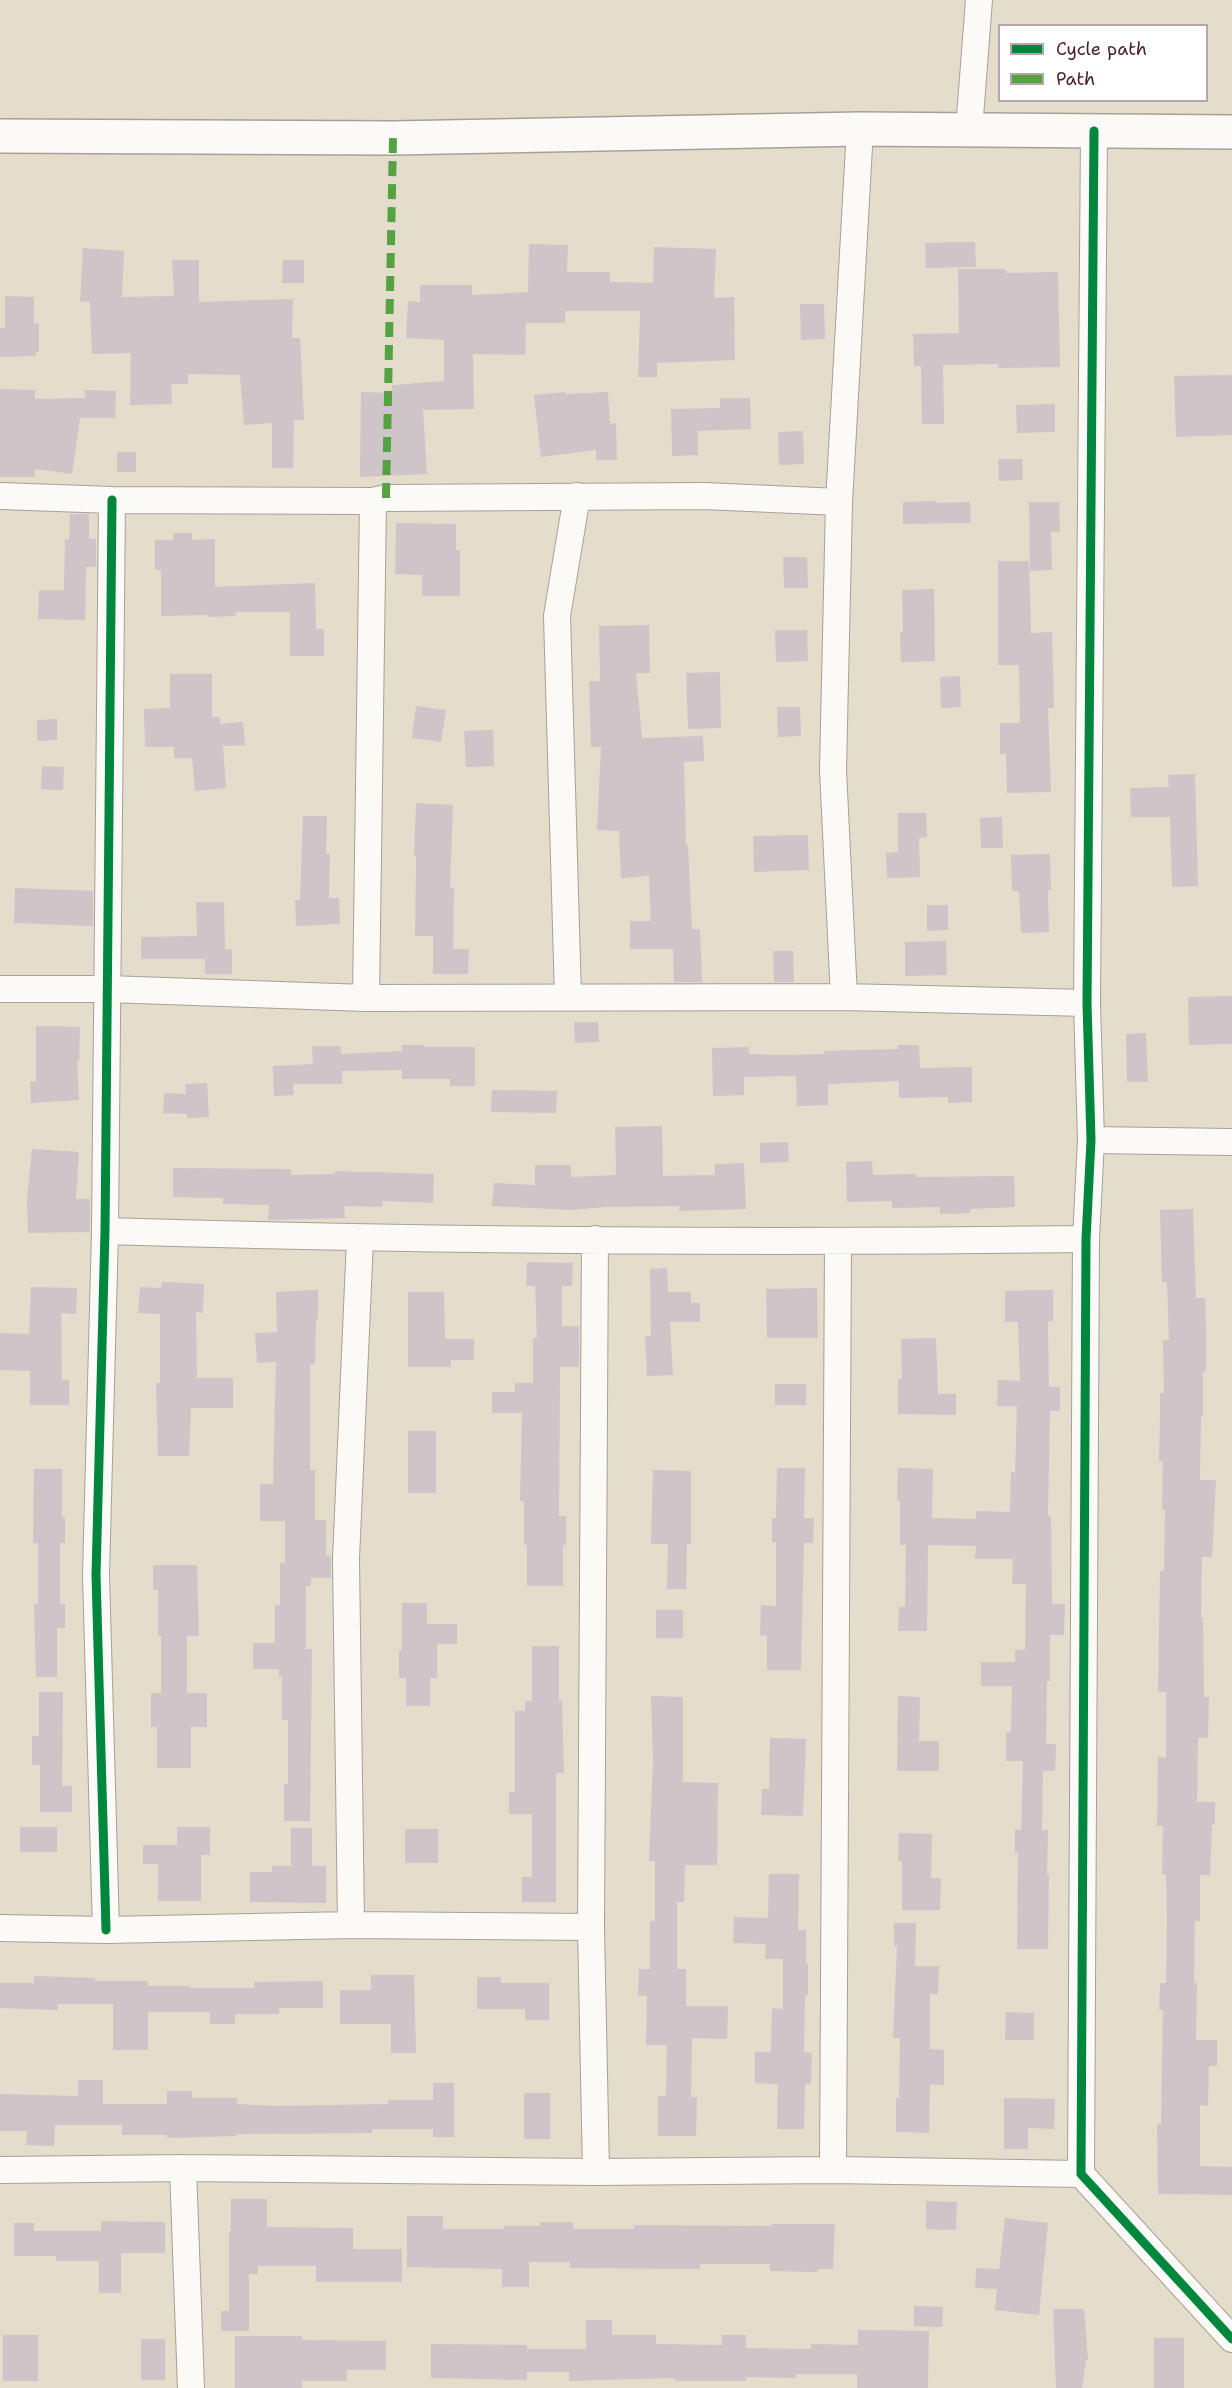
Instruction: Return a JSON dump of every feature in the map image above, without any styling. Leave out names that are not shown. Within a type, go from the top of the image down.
[{"type":"main road","points":[[0,136],[393,138],[860,129],[1232,132]]},
{"type":"street","points":[[969,130],[979,0]]},
{"type":"street","points":[[844,997],[833,770],[839,502],[860,129]]},
{"type":"street","points":[[1094,131],[1087,1003],[1091,1140],[1086,1239],[1082,2174],[1232,2339]]},
{"type":"street","points":[[0,496],[112,500],[373,501],[386,498],[704,496],[839,502]]},
{"type":"street","points":[[568,997],[557,616],[577,496]]},
{"type":"street","points":[[106,1930],[96,1575],[105,1231],[112,500]]},
{"type":"street","points":[[366,999],[373,501]]},
{"type":"street","points":[[0,989],[108,989],[366,999],[844,997],[1087,1003]]},
{"type":"street","points":[[1091,1140],[1232,1142]]},
{"type":"street","points":[[105,1231],[360,1239],[838,1242],[1086,1239]]},
{"type":"street","points":[[351,1925],[345,1559],[360,1239]]},
{"type":"street","points":[[595,1239],[591,1928],[596,2172]]},
{"type":"street","points":[[833,2170],[838,1242]]},
{"type":"street","points":[[0,1928],[106,1930],[351,1925],[591,1928]]},
{"type":"street","points":[[0,2170],[183,2168],[596,2172],[833,2170],[1082,2174]]},
{"type":"street","points":[[183,2168],[191,2388]]},
{"type":"building","points":[[975,242],[976,267],[926,268],[925,243]]},
{"type":"building","points":[[529,244],[568,245],[567,272],[610,272],[610,282],[653,283],[654,247],[716,249],[714,298],[734,297],[735,360],[657,363],[657,377],[638,377],[640,311],[565,311],[565,323],[526,323],[525,355],[473,354],[474,409],[423,410],[427,474],[360,477],[361,392],[392,393],[392,385],[444,381],[444,340],[406,338],[408,301],[420,302],[420,285],[472,285],[472,295],[528,292]]},
{"type":"building","points":[[83,248],[124,251],[122,297],[174,296],[172,260],[199,260],[199,302],[293,299],[292,338],[300,338],[304,420],[294,420],[293,468],[272,468],[272,423],[244,425],[240,375],[188,374],[188,384],[171,384],[172,404],[130,405],[131,353],[92,354],[90,302],[80,301]]},
{"type":"building","points":[[283,260],[304,260],[304,283],[282,283]]},
{"type":"building","points":[[958,269],[1005,269],[1006,273],[1058,272],[1060,367],[998,368],[998,364],[943,365],[944,424],[922,424],[921,366],[914,366],[913,334],[959,333]]},
{"type":"building","points":[[5,296],[34,297],[34,323],[39,323],[39,352],[36,352],[36,356],[0,357],[0,328],[5,328]]},
{"type":"building","points":[[800,304],[824,304],[825,339],[801,340]]},
{"type":"building","points":[[1232,375],[1232,435],[1176,437],[1174,376]]},
{"type":"building","points":[[0,389],[35,390],[35,399],[85,398],[85,390],[116,391],[115,418],[80,418],[72,474],[35,469],[35,477],[0,477]]},
{"type":"building","points":[[565,392],[566,394],[608,392],[610,424],[616,423],[617,460],[596,460],[596,450],[541,457],[534,395]]},
{"type":"building","points":[[720,398],[750,398],[751,429],[698,431],[698,455],[672,456],[671,409],[720,408]]},
{"type":"building","points":[[1055,404],[1055,432],[1017,433],[1016,405]]},
{"type":"building","points":[[803,431],[804,464],[779,465],[778,432]]},
{"type":"building","points":[[117,452],[136,452],[136,472],[117,472]]},
{"type":"building","points":[[998,459],[1022,459],[1023,480],[999,481]]},
{"type":"building","points":[[936,501],[936,503],[970,502],[971,523],[903,524],[903,502]]},
{"type":"building","points":[[1029,502],[1059,502],[1060,532],[1051,532],[1052,570],[1030,571]]},
{"type":"building","points":[[70,514],[89,514],[89,539],[96,539],[96,567],[86,567],[85,620],[38,619],[39,590],[64,590],[65,539],[69,539]]},
{"type":"building","points":[[396,523],[456,524],[456,550],[460,550],[460,596],[422,596],[422,575],[395,574]]},
{"type":"building","points":[[173,533],[192,533],[192,540],[215,539],[215,587],[315,583],[316,629],[324,629],[324,656],[290,656],[290,612],[235,612],[236,616],[208,617],[208,615],[161,616],[161,570],[155,570],[155,540],[173,540]]},
{"type":"building","points":[[783,557],[807,557],[808,588],[784,588]]},
{"type":"building","points":[[998,561],[1029,561],[1031,633],[1052,632],[1054,708],[1048,708],[1051,792],[1007,793],[1006,754],[1000,754],[1000,723],[1020,723],[1019,665],[998,665]]},
{"type":"building","points":[[934,589],[935,661],[901,662],[902,590]]},
{"type":"building","points":[[649,625],[650,673],[636,673],[642,738],[703,736],[704,761],[684,762],[686,846],[688,845],[692,929],[700,929],[702,982],[674,982],[673,949],[630,949],[630,921],[651,921],[649,876],[621,878],[619,831],[597,830],[601,747],[591,747],[589,681],[600,681],[599,626]]},
{"type":"building","points":[[775,630],[807,630],[808,661],[776,662]]},
{"type":"building","points":[[720,672],[721,728],[688,729],[686,673]]},
{"type":"building","points":[[170,674],[212,674],[212,717],[220,717],[220,724],[243,722],[245,745],[223,746],[226,788],[195,791],[192,758],[174,758],[174,747],[145,747],[144,709],[170,708]]},
{"type":"building","points":[[960,676],[961,707],[941,708],[940,677]]},
{"type":"building","points":[[416,706],[446,710],[441,742],[412,738]]},
{"type":"building","points":[[777,707],[800,707],[801,736],[778,737]]},
{"type":"building","points":[[57,719],[57,740],[37,741],[37,720]]},
{"type":"building","points":[[493,730],[494,766],[466,767],[464,731]]},
{"type":"building","points":[[42,766],[64,767],[63,790],[41,789]]},
{"type":"building","points":[[1195,774],[1198,886],[1172,887],[1170,817],[1131,817],[1130,788],[1169,787],[1168,775]]},
{"type":"building","points":[[416,803],[453,805],[450,887],[454,888],[453,949],[469,949],[468,974],[433,974],[433,936],[415,936]]},
{"type":"building","points":[[898,813],[926,813],[927,837],[919,838],[920,877],[887,878],[886,853],[898,852]]},
{"type":"building","points":[[303,816],[327,816],[326,854],[330,854],[329,898],[339,898],[340,924],[296,926],[295,900],[300,900]]},
{"type":"building","points":[[1002,817],[1003,848],[981,848],[980,818]]},
{"type":"building","points":[[808,835],[809,870],[754,872],[753,836]]},
{"type":"building","points":[[1050,854],[1049,932],[1021,933],[1019,891],[1012,891],[1011,855]]},
{"type":"building","points":[[15,888],[93,891],[93,926],[14,923]]},
{"type":"building","points":[[196,902],[224,902],[225,949],[232,949],[232,974],[205,974],[205,959],[141,959],[141,937],[197,936]]},
{"type":"building","points":[[927,905],[948,905],[948,930],[927,931]]},
{"type":"building","points":[[946,941],[947,975],[905,976],[905,942]]},
{"type":"building","points":[[773,951],[793,951],[794,982],[774,982]]},
{"type":"building","points":[[1232,996],[1232,1044],[1189,1045],[1188,997]]},
{"type":"building","points":[[574,1022],[598,1022],[599,1042],[575,1043]]},
{"type":"building","points":[[36,1026],[80,1027],[79,1061],[77,1061],[79,1100],[31,1103],[30,1082],[36,1081]]},
{"type":"building","points":[[1146,1033],[1148,1082],[1127,1082],[1126,1034]]},
{"type":"building","points":[[402,1045],[475,1047],[475,1086],[450,1086],[450,1079],[402,1079],[402,1070],[342,1071],[342,1084],[293,1084],[294,1095],[274,1096],[273,1066],[313,1064],[312,1046],[341,1046],[341,1054],[402,1051]]},
{"type":"building","points":[[898,1045],[919,1045],[920,1068],[972,1067],[972,1102],[948,1103],[948,1097],[899,1098],[899,1081],[828,1084],[828,1105],[797,1106],[796,1076],[744,1077],[744,1095],[713,1096],[712,1048],[749,1047],[749,1054],[782,1055],[824,1054],[824,1051],[898,1049]]},
{"type":"building","points":[[207,1083],[209,1117],[187,1118],[187,1114],[163,1113],[164,1093],[186,1094],[185,1084]]},
{"type":"building","points":[[492,1090],[557,1091],[556,1113],[491,1112]]},
{"type":"building","points":[[662,1126],[663,1176],[715,1175],[715,1164],[744,1163],[746,1209],[679,1211],[679,1206],[571,1210],[492,1206],[494,1183],[535,1185],[535,1165],[571,1165],[571,1177],[616,1175],[615,1127]]},
{"type":"building","points":[[788,1142],[789,1162],[760,1163],[760,1143]]},
{"type":"building","points":[[32,1149],[79,1152],[76,1199],[90,1199],[90,1232],[28,1233],[27,1200]]},
{"type":"building","points":[[872,1161],[873,1175],[1014,1176],[1015,1207],[970,1209],[970,1213],[940,1214],[940,1207],[892,1208],[892,1201],[847,1202],[846,1162]]},
{"type":"building","points":[[173,1168],[291,1169],[291,1175],[335,1174],[335,1171],[434,1174],[433,1203],[383,1201],[382,1207],[344,1206],[345,1218],[268,1220],[269,1205],[223,1204],[223,1198],[173,1197]]},
{"type":"building","points":[[1193,1209],[1196,1298],[1205,1298],[1206,1329],[1200,1480],[1216,1480],[1212,1557],[1202,1557],[1201,1618],[1203,1618],[1204,1697],[1209,1697],[1208,1738],[1198,1738],[1197,1802],[1215,1802],[1215,1825],[1212,1824],[1210,1875],[1200,1875],[1200,1921],[1195,1921],[1194,1983],[1197,1983],[1196,2040],[1217,2040],[1217,2066],[1209,2066],[1208,2106],[1200,2105],[1200,2166],[1232,2167],[1232,2195],[1158,2194],[1157,2124],[1161,2124],[1163,2010],[1159,2010],[1160,1983],[1166,1983],[1167,1921],[1166,1874],[1162,1874],[1163,1826],[1157,1826],[1158,1757],[1166,1758],[1166,1692],[1158,1692],[1160,1571],[1164,1571],[1165,1510],[1162,1510],[1163,1461],[1159,1461],[1160,1393],[1164,1393],[1163,1341],[1169,1340],[1167,1282],[1162,1282],[1160,1210]]},
{"type":"building","points":[[527,1262],[573,1263],[572,1286],[562,1286],[562,1326],[579,1326],[579,1367],[560,1367],[559,1516],[566,1516],[563,1586],[527,1586],[524,1501],[520,1501],[522,1413],[492,1413],[492,1392],[515,1392],[515,1383],[533,1383],[533,1338],[537,1338],[535,1286],[526,1286]]},
{"type":"building","points":[[667,1268],[668,1292],[691,1292],[691,1303],[700,1303],[700,1322],[670,1322],[673,1375],[647,1376],[645,1336],[651,1336],[650,1269]]},
{"type":"building","points":[[162,1282],[204,1284],[203,1313],[196,1312],[197,1378],[233,1378],[233,1408],[191,1408],[189,1456],[158,1456],[156,1383],[160,1383],[160,1314],[138,1313],[140,1287],[161,1288]]},
{"type":"building","points":[[31,1287],[77,1288],[76,1314],[61,1313],[62,1380],[69,1380],[69,1405],[30,1405],[30,1371],[0,1370],[0,1333],[29,1334]]},
{"type":"building","points":[[817,1288],[818,1338],[767,1338],[766,1289]]},
{"type":"building","points":[[318,1290],[315,1364],[310,1364],[310,1470],[315,1470],[315,1520],[326,1520],[326,1556],[331,1556],[331,1578],[311,1578],[311,1586],[306,1586],[306,1649],[312,1649],[310,1821],[284,1821],[284,1784],[288,1784],[288,1720],[282,1720],[282,1677],[279,1677],[279,1669],[253,1669],[253,1643],[275,1643],[275,1605],[280,1605],[280,1563],[285,1563],[285,1521],[260,1521],[260,1484],[273,1484],[276,1362],[257,1363],[255,1333],[277,1332],[276,1292]]},
{"type":"building","points":[[1053,1290],[1053,1321],[1048,1321],[1049,1387],[1060,1387],[1060,1411],[1050,1411],[1048,1516],[1051,1516],[1052,1604],[1065,1604],[1064,1635],[1050,1635],[1050,1681],[1047,1681],[1046,1744],[1056,1744],[1055,1771],[1043,1771],[1042,1830],[1048,1830],[1048,1949],[1017,1949],[1018,1853],[1015,1853],[1015,1829],[1021,1830],[1023,1761],[1006,1761],[1006,1732],[1011,1732],[1012,1686],[981,1686],[981,1662],[1015,1662],[1015,1650],[1025,1650],[1026,1584],[1012,1584],[1013,1559],[975,1559],[976,1546],[928,1545],[927,1631],[898,1631],[899,1607],[905,1607],[906,1545],[900,1545],[900,1501],[897,1501],[898,1468],[933,1469],[932,1518],[976,1519],[976,1511],[1010,1512],[1011,1472],[1015,1472],[1017,1406],[997,1406],[998,1380],[1020,1381],[1018,1322],[1005,1322],[1005,1291]]},
{"type":"building","points":[[408,1292],[444,1292],[445,1339],[474,1339],[474,1360],[451,1360],[451,1367],[408,1367]]},
{"type":"building","points":[[936,1338],[938,1394],[956,1394],[956,1415],[898,1414],[898,1379],[902,1379],[901,1339]]},
{"type":"building","points":[[775,1384],[806,1384],[806,1405],[775,1405]]},
{"type":"building","points":[[408,1431],[436,1431],[436,1493],[408,1493]]},
{"type":"building","points":[[777,1468],[805,1468],[804,1518],[814,1518],[813,1543],[804,1543],[801,1670],[767,1670],[767,1636],[760,1635],[761,1605],[776,1606],[776,1542],[772,1542],[772,1518],[776,1518]]},
{"type":"building","points":[[34,1469],[62,1469],[62,1517],[65,1517],[65,1543],[60,1543],[60,1604],[65,1604],[65,1628],[57,1628],[57,1677],[36,1677],[34,1604],[38,1604],[38,1543],[33,1543]]},
{"type":"building","points":[[653,1470],[691,1471],[691,1544],[687,1544],[686,1589],[667,1589],[668,1544],[651,1544]]},
{"type":"building","points":[[153,1565],[197,1565],[199,1636],[187,1636],[187,1693],[207,1693],[207,1727],[191,1727],[191,1768],[157,1768],[157,1727],[151,1727],[151,1693],[161,1693],[161,1636],[158,1636],[158,1590],[153,1590]]},
{"type":"building","points":[[402,1603],[427,1603],[427,1624],[457,1624],[457,1644],[437,1644],[437,1678],[430,1678],[430,1706],[406,1706],[406,1678],[399,1678],[399,1650],[402,1650]]},
{"type":"building","points":[[656,1610],[683,1610],[683,1638],[656,1638]]},
{"type":"building","points":[[532,1646],[559,1646],[559,1701],[562,1701],[564,1773],[556,1773],[556,1902],[522,1902],[522,1877],[532,1877],[532,1814],[509,1814],[509,1792],[515,1792],[515,1711],[525,1711],[525,1701],[532,1701]]},
{"type":"building","points":[[39,1692],[63,1692],[62,1786],[72,1786],[72,1812],[40,1812],[40,1765],[32,1765],[32,1736],[39,1736]]},
{"type":"building","points":[[651,1696],[683,1697],[683,1782],[718,1783],[717,1865],[685,1865],[684,1902],[677,1902],[677,1969],[686,1969],[686,2006],[728,2006],[727,2039],[692,2038],[691,2097],[697,2097],[696,2136],[658,2136],[658,2096],[666,2096],[667,2045],[646,2045],[647,1996],[638,1995],[639,1969],[650,1969],[650,1921],[655,1921],[655,1861],[649,1861],[653,1760]]},
{"type":"building","points":[[898,1696],[920,1697],[919,1741],[939,1741],[939,1771],[897,1771]]},
{"type":"building","points":[[770,1738],[806,1739],[803,1816],[761,1815],[762,1789],[769,1789]]},
{"type":"building","points":[[20,1827],[57,1827],[57,1852],[20,1852]]},
{"type":"building","points":[[177,1827],[210,1827],[210,1855],[201,1855],[201,1901],[158,1901],[158,1864],[143,1864],[143,1845],[177,1845]]},
{"type":"building","points":[[291,1828],[312,1828],[312,1866],[326,1866],[326,1903],[250,1902],[250,1872],[272,1872],[272,1866],[291,1866]]},
{"type":"building","points":[[405,1829],[438,1829],[438,1863],[405,1863]]},
{"type":"building","points":[[899,1833],[932,1834],[931,1878],[941,1878],[940,1910],[902,1910],[902,1861],[898,1861]]},
{"type":"building","points":[[769,1874],[799,1874],[798,1930],[806,1930],[806,1964],[808,1964],[804,2052],[812,2053],[811,2084],[805,2084],[804,2129],[777,2129],[778,2084],[755,2083],[755,2052],[771,2052],[772,2008],[783,2009],[783,1959],[765,1959],[766,1944],[733,1943],[734,1917],[768,1918]]},
{"type":"building","points":[[894,1923],[916,1923],[915,1966],[939,1966],[938,1994],[930,1994],[930,2049],[944,2050],[944,2085],[930,2084],[929,2133],[896,2132],[900,2038],[893,2038],[897,1946],[894,1946]]},
{"type":"building","points":[[371,1975],[414,1975],[416,2053],[391,2053],[391,2024],[340,2024],[340,1990],[371,1990]]},
{"type":"building","points":[[34,1976],[95,1978],[95,1981],[148,1981],[148,1986],[190,1986],[190,1988],[254,1988],[254,1982],[323,1981],[323,2008],[279,2008],[279,2014],[235,2014],[235,2024],[210,2024],[210,2012],[148,2012],[148,2050],[113,2050],[113,2004],[58,2004],[58,2010],[0,2008],[0,1983],[34,1983]]},
{"type":"building","points":[[477,1977],[501,1977],[501,1983],[549,1983],[549,2020],[525,2020],[525,2009],[477,2009]]},
{"type":"building","points":[[1006,2012],[1034,2013],[1034,2040],[1005,2040]]},
{"type":"building","points":[[78,2080],[103,2080],[103,2104],[167,2104],[167,2091],[192,2091],[192,2098],[237,2098],[237,2104],[277,2106],[388,2104],[388,2100],[433,2100],[433,2083],[454,2083],[454,2137],[433,2137],[433,2129],[372,2129],[372,2133],[237,2134],[237,2136],[167,2138],[167,2135],[122,2135],[122,2125],[55,2125],[54,2146],[26,2145],[27,2131],[0,2131],[0,2094],[78,2096]]},
{"type":"building","points":[[524,2093],[550,2093],[550,2139],[524,2139]]},
{"type":"building","points":[[1004,2098],[1055,2099],[1054,2129],[1028,2128],[1028,2149],[1004,2149]]},
{"type":"building","points":[[231,2199],[267,2199],[267,2227],[353,2228],[353,2249],[402,2249],[402,2282],[316,2282],[316,2266],[258,2266],[258,2274],[249,2274],[249,2331],[221,2331],[221,2311],[229,2311]]},
{"type":"building","points":[[926,2201],[957,2202],[956,2230],[926,2229]]},
{"type":"building","points":[[407,2216],[443,2216],[443,2229],[504,2229],[504,2226],[540,2226],[540,2222],[573,2222],[573,2229],[634,2229],[634,2225],[835,2224],[833,2269],[818,2269],[817,2272],[770,2271],[770,2264],[700,2264],[700,2269],[570,2268],[570,2262],[529,2262],[529,2287],[502,2287],[502,2269],[407,2267]]},
{"type":"building","points":[[1005,2218],[1048,2223],[1039,2315],[995,2310],[997,2289],[975,2288],[976,2268],[999,2269]]},
{"type":"building","points":[[101,2221],[165,2222],[165,2253],[121,2253],[121,2293],[99,2293],[99,2261],[56,2261],[56,2256],[14,2256],[14,2223],[34,2223],[34,2231],[101,2231]]},
{"type":"building","points":[[914,2306],[943,2307],[942,2327],[914,2326]]},
{"type":"building","points":[[1053,2309],[1084,2309],[1088,2360],[1086,2360],[1082,2388],[1056,2388]]},
{"type":"building","points":[[586,2320],[612,2320],[612,2335],[656,2335],[656,2344],[722,2345],[722,2335],[746,2335],[746,2348],[811,2349],[811,2344],[858,2345],[858,2330],[929,2331],[928,2388],[857,2388],[857,2374],[796,2374],[796,2378],[746,2377],[746,2381],[675,2381],[675,2378],[569,2381],[569,2372],[527,2372],[527,2380],[431,2378],[431,2344],[527,2345],[527,2349],[586,2349]]},
{"type":"building","points":[[3,2335],[38,2335],[38,2381],[3,2381]]},
{"type":"building","points":[[235,2336],[302,2336],[302,2340],[386,2341],[386,2370],[347,2370],[347,2381],[302,2381],[302,2388],[235,2388]]},
{"type":"building","points":[[1154,2338],[1184,2338],[1184,2388],[1154,2388]]},
{"type":"building","points":[[141,2339],[165,2339],[165,2380],[141,2380]]},
{"type":"marked path","points":[[386,498],[393,138]]},
{"type":"cycle path","points":[[1094,131],[1087,1003],[1091,1140],[1086,1239],[1081,2174],[1232,2339]]},
{"type":"cycle path","points":[[106,1930],[96,1575],[105,1231],[112,500]]}]
